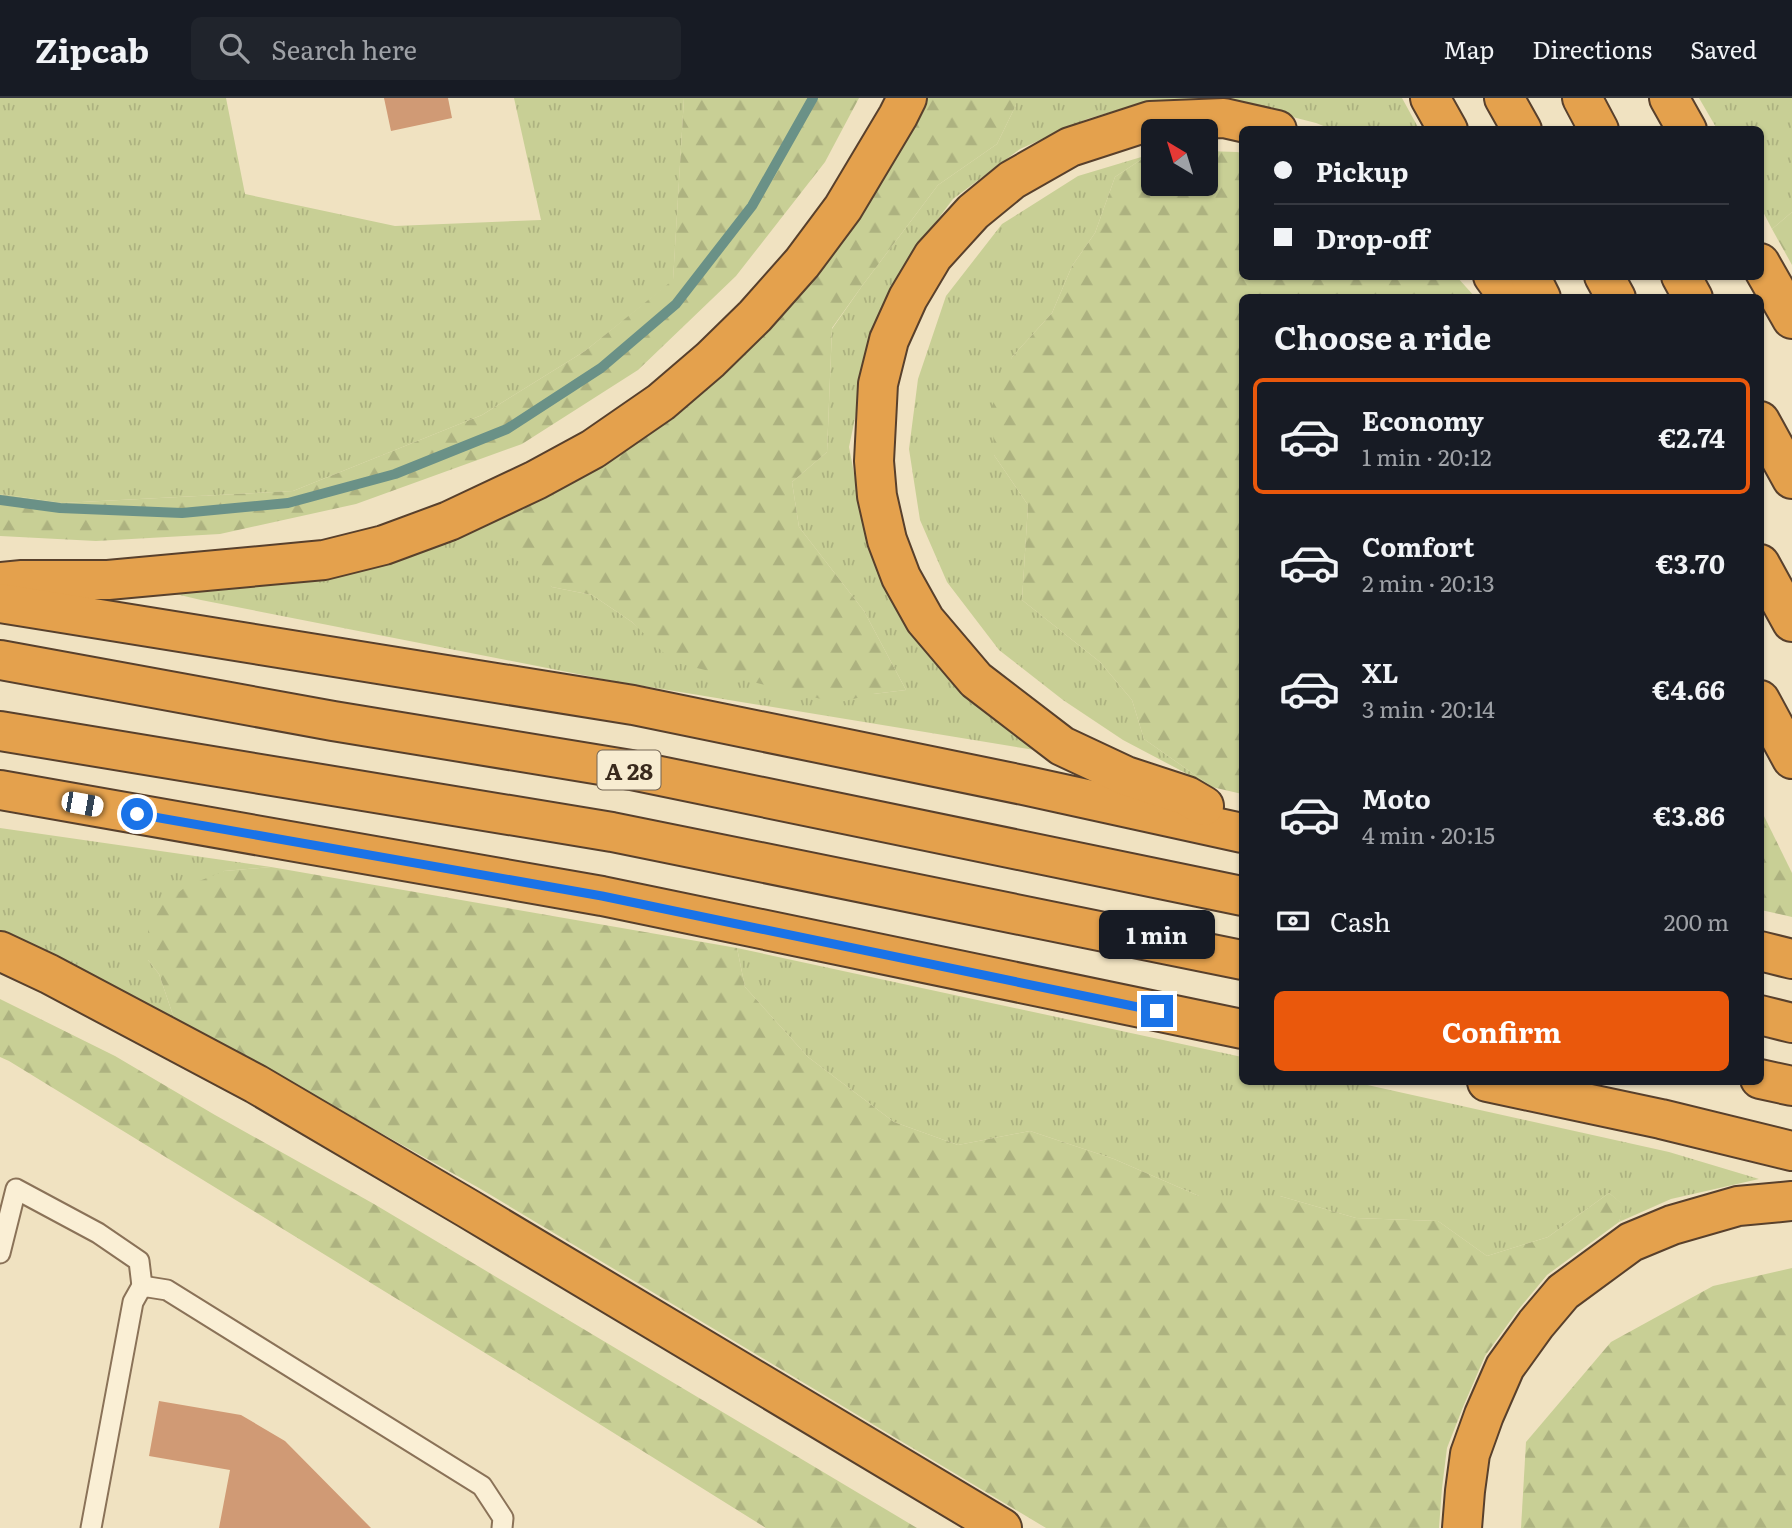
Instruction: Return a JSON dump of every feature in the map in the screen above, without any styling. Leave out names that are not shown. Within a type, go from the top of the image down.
[{"type":"highway","points":[[0,582],[108,580],[324,561],[384,545],[436,526],[536,480],[593,449],[661,402],[755,316],[802,263],[843,208],[907,98]]},
{"type":"highway","points":[[1430,98],[1446,126]]},
{"type":"highway","points":[[1504,98],[1520,126]]},
{"type":"highway","points":[[1582,98],[1597,126]]},
{"type":"highway","points":[[1669,98],[1685,126]]},
{"type":"highway","points":[[1239,828],[1187,796],[1126,776],[1062,746],[976,680],[925,620],[901,578],[887,540],[877,496],[874,461],[878,384],[888,340],[908,298],[933,256],[973,212],[1012,180],[1070,147],[1150,121],[1224,118],[1259,126]]},
{"type":"highway","points":[[1764,270],[1792,319]]},
{"type":"highway","points":[[1764,428],[1792,479]]},
{"type":"highway","points":[[1764,571],[1792,622]]},
{"type":"highway","points":[[0,603],[634,705],[1239,829]]},
{"type":"highway","name":"A 28","points":[[0,660],[333,721],[631,770],[1239,894]]},
{"type":"highway","points":[[1764,707],[1792,759]]},
{"type":"highway","points":[[0,731],[612,832],[1239,959]]},
{"type":"highway","points":[[0,790],[602,896],[1239,1027]]},
{"type":"highway","points":[[0,951],[49,974],[256,1084],[1002,1528]]},
{"type":"highway","points":[[1764,952],[1792,959]]},
{"type":"highway","points":[[1764,1016],[1792,1023]]},
{"type":"highway","points":[[1764,1080],[1792,1086]]},
{"type":"highway","points":[[1501,1085],[1661,1119],[1792,1151]]},
{"type":"highway","points":[[1462,1528],[1470,1454],[1484,1415],[1505,1367],[1563,1292],[1631,1242],[1672,1225],[1738,1206],[1792,1201]]},
{"type":"lane","points":[[0,1254],[16,1189],[98,1233],[139,1261],[142,1286],[133,1302],[91,1528]]},
{"type":"lane","points":[[142,1286],[167,1290],[482,1486],[503,1518],[502,1528]]},
{"type":"green space","points":[[0,98],[226,98],[245,194],[395,226],[541,220],[514,98],[684,98],[673,281],[585,351],[482,415],[293,491],[62,503],[0,494]]},
{"type":"green space","points":[[684,98],[859,98],[825,162],[736,276],[638,370],[522,444],[356,504],[220,534],[96,541],[0,536],[0,494],[62,503],[293,491],[482,415],[585,351],[673,280]]},
{"type":"green space","points":[[925,98],[1016,98],[1016,105],[997,144],[938,185],[832,328],[827,452],[792,482],[799,527],[864,611],[906,690],[873,694],[837,703],[673,662],[632,622],[592,595],[552,587],[499,547],[495,517],[609,453]]},
{"type":"green space","points":[[1016,98],[1402,98],[1417,126],[1324,126],[1230,101],[1152,100],[1087,119],[1020,149],[953,199],[908,259],[870,347],[849,447],[867,542],[913,631],[970,697],[1015,735],[1041,751],[613,681],[163,591],[495,517],[552,587],[592,595],[649,637],[873,694],[906,690],[864,611],[799,527],[792,482],[827,452],[832,329],[938,185],[997,144],[1016,105]]},
{"type":"green space","points":[[1699,98],[1792,98],[1792,212],[1772,229],[1764,214],[1764,126],[1715,126]]},
{"type":"green space","points":[[1218,151],[1239,152],[1239,280],[1460,280],[1472,294],[1239,294],[1239,793],[1212,787],[1144,739],[1132,700],[1100,662],[1022,600],[1028,505],[994,455],[992,406],[1012,357],[1052,313],[1072,266],[1095,233],[1115,177],[1141,160],[1141,196],[1218,196]]},
{"type":"green space","points":[[1141,157],[1115,177],[1095,233],[1072,266],[1052,313],[1012,357],[994,455],[1028,505],[1022,600],[1100,662],[1132,700],[1144,739],[1212,787],[1123,740],[1063,700],[999,650],[947,582],[920,520],[909,449],[918,379],[946,296],[1002,224],[1078,176]]},
{"type":"green space","points":[[1792,212],[1792,265],[1772,229]]},
{"type":"green space","points":[[1764,816],[1792,873],[1792,917],[1764,911]]},
{"type":"green space","points":[[0,828],[271,867],[224,871],[148,960],[159,974],[175,1021],[0,940]]},
{"type":"green space","points":[[271,867],[737,948],[745,987],[808,1057],[894,1122],[958,1145],[1030,1131],[1114,1159],[1199,1196],[1280,1196],[1356,1218],[1438,1221],[1487,1256],[1548,1237],[1609,1193],[1624,1205],[1619,1222],[1547,1275],[1485,1356],[1447,1448],[1439,1528],[1046,1528],[479,1188],[265,1068],[175,1021],[159,974],[148,960],[148,915],[187,886],[224,871]]},
{"type":"green space","points":[[737,948],[1239,1056],[1239,1085],[1368,1085],[1669,1152],[1759,1179],[1671,1199],[1619,1222],[1623,1205],[1609,1193],[1548,1237],[1487,1256],[1438,1221],[1356,1218],[1280,1196],[1199,1196],[1114,1159],[1030,1131],[958,1145],[894,1122],[808,1057],[745,987]]},
{"type":"green space","points":[[0,999],[115,1056],[374,1204],[917,1528],[766,1528],[0,1057]]},
{"type":"green space","points":[[1792,1268],[1792,1528],[1521,1528],[1526,1442],[1611,1342],[1713,1286]]},
{"type":"building","points":[[384,98],[448,98],[452,118],[391,131]]},
{"type":"building","points":[[159,1401],[241,1415],[285,1441],[371,1528],[219,1528],[230,1470],[149,1456]]},
{"type":"waterway","points":[[0,500],[60,508],[182,513],[288,503],[395,474],[507,429],[601,368],[676,304],[752,206],[813,98]]},
{"type":"route","points":[[137,814],[602,896],[1157,1011]]}]
